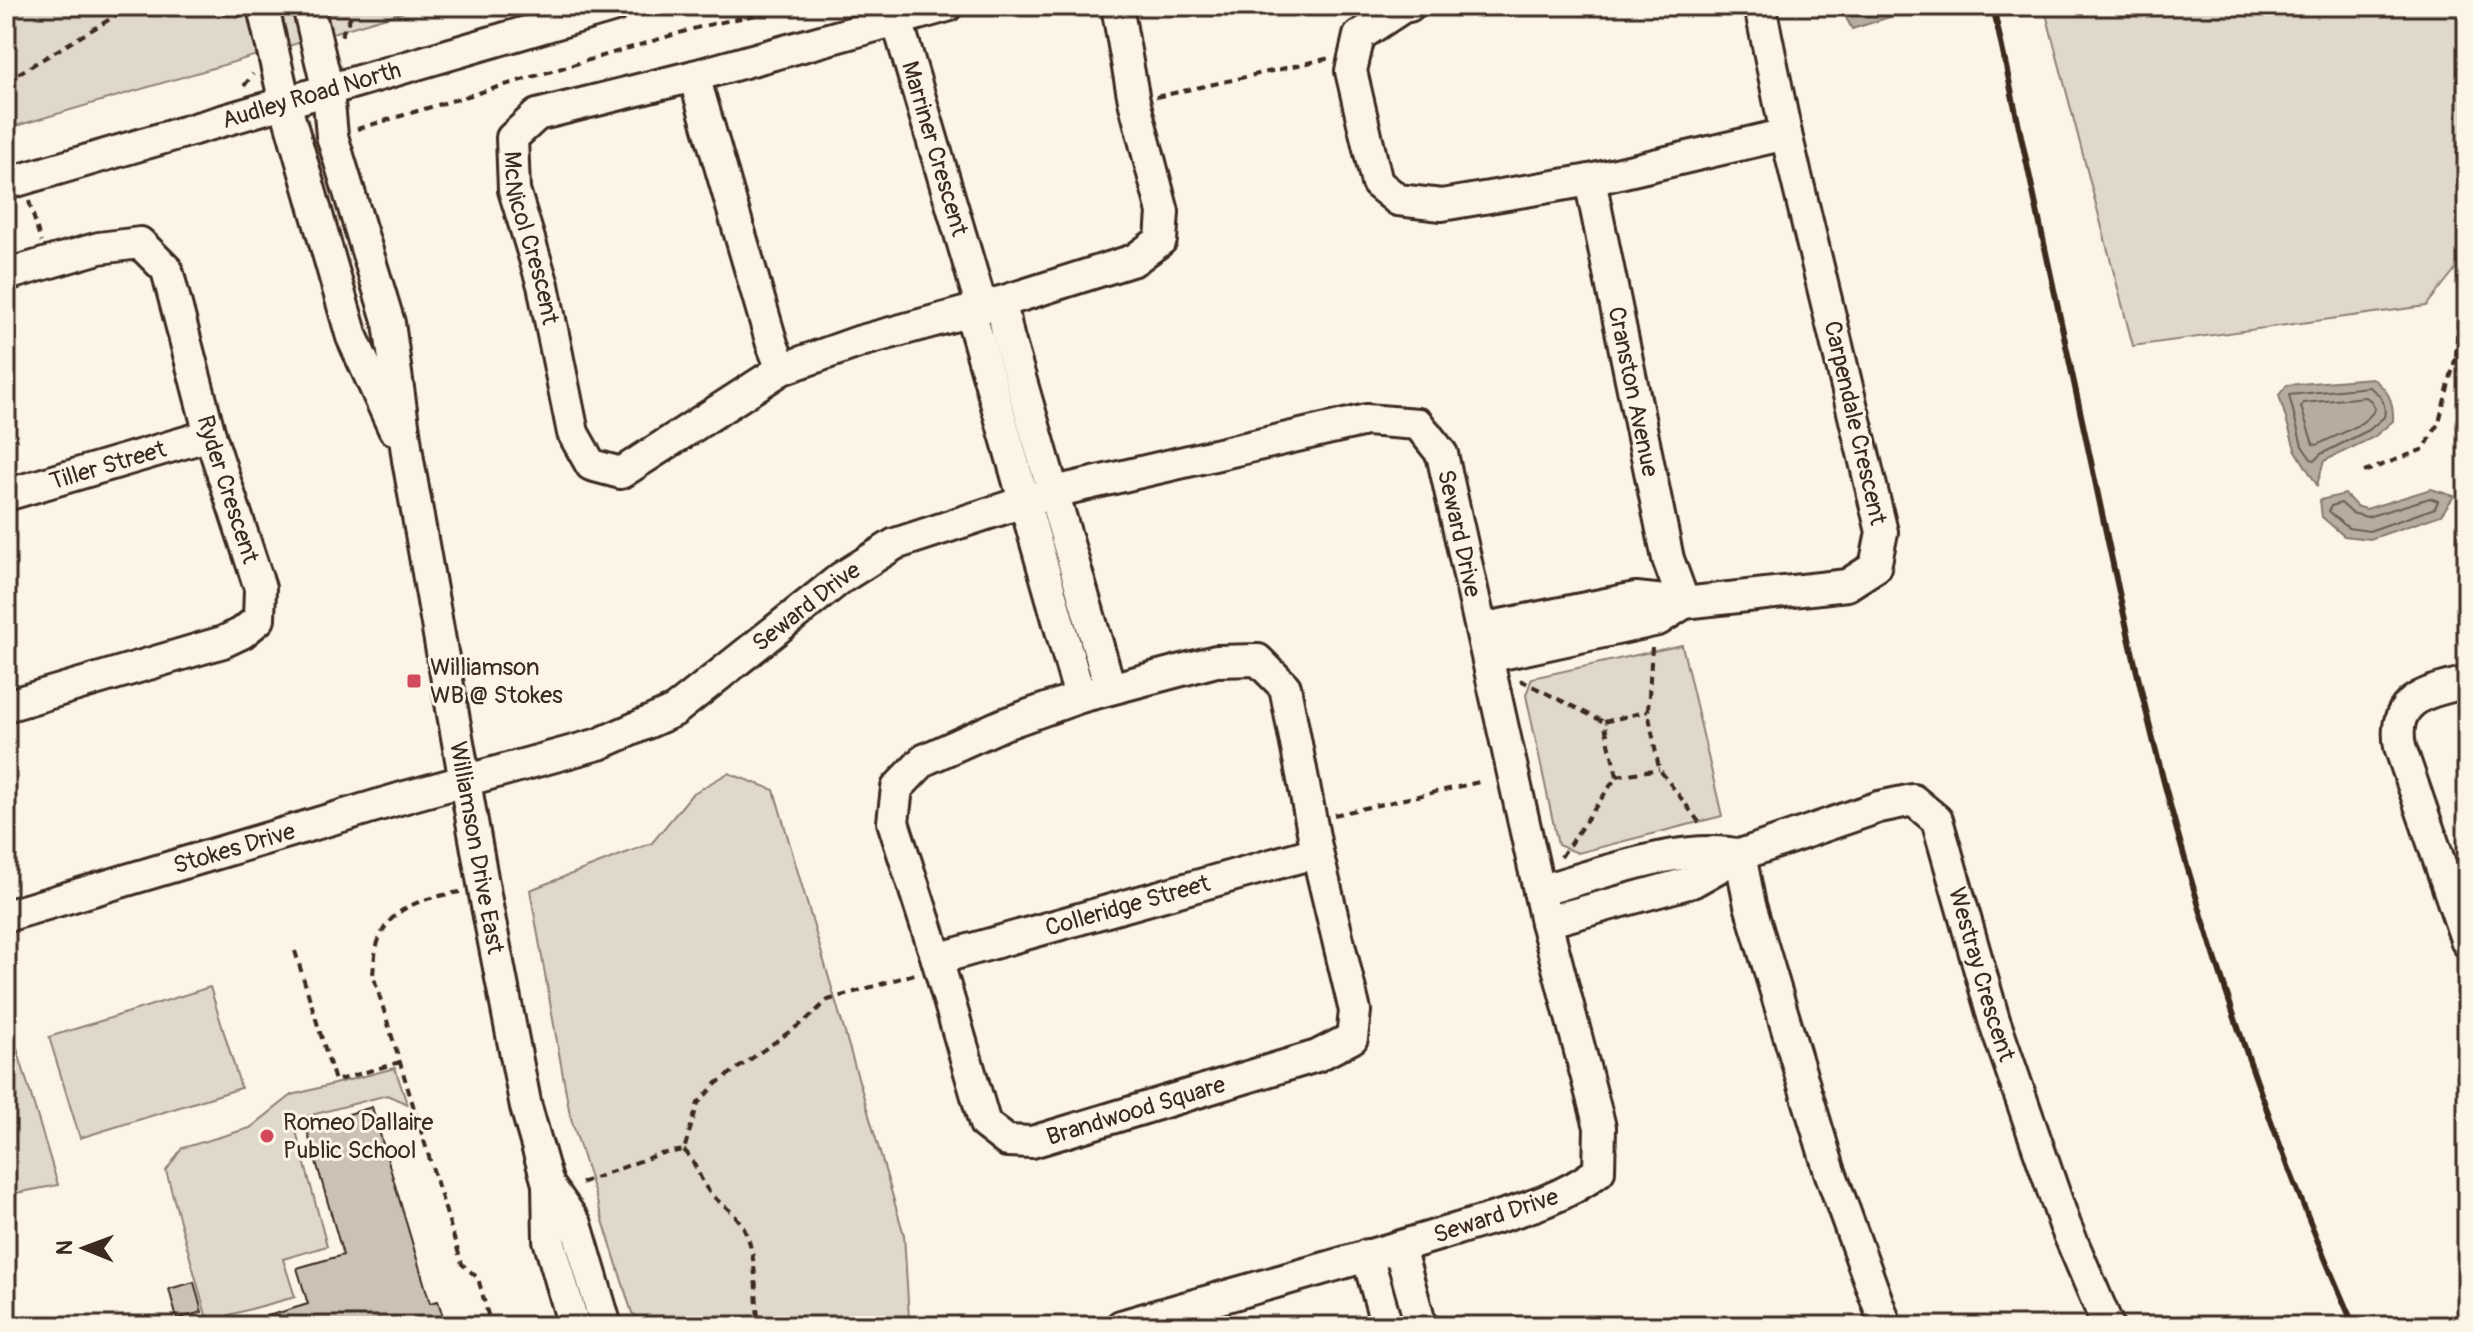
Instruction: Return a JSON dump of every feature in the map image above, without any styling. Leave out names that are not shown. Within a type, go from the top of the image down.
[{"type":"street","name":"Williamson Drive East","points":[[308,6],[328,91],[332,136],[389,323],[408,460],[483,887],[526,1107],[548,1184],[549,1240],[574,1326]]},
{"type":"street","name":"Audley Road North","points":[[14,182],[615,6]]},
{"type":"street","points":[[897,20],[947,6]]},
{"type":"street","points":[[984,307],[1134,260],[1161,240],[1163,212],[1134,101],[1117,6]]},
{"type":"street","points":[[1409,6],[1359,36],[1351,71],[1377,183],[1398,200],[1442,205],[1590,180],[1786,134]]},
{"type":"street","name":"Carpendale Crescent","points":[[1485,643],[1658,620],[1684,603],[1847,585],[1875,567],[1882,532],[1786,134],[1760,6]]},
{"type":"street","name":"Williamson Drive East","points":[[257,12],[264,12],[285,103],[352,337],[408,460]]},
{"type":"street","name":"McNicol Crescent","points":[[897,20],[537,115],[512,138],[514,190],[543,285],[573,433],[591,465],[621,473],[782,369],[861,341],[984,307]]},
{"type":"street","name":"Marriner Crescent","points":[[897,20],[984,307],[1026,502],[1080,697]]},
{"type":"street","points":[[694,76],[782,369]]},
{"type":"street","name":"Cranston Avenue","points":[[1590,180],[1668,559],[1684,603]]},
{"type":"street","name":"Ryder Crescent","points":[[6,275],[99,248],[140,243],[167,270],[210,435],[260,588],[259,619],[242,633],[223,642],[6,706]]},
{"type":"street","name":"Marriner Crescent","points":[[984,307],[1008,336],[1110,688]]},
{"type":"street","name":"Seward Drive","points":[[464,781],[599,744],[674,711],[841,578],[895,544],[1054,492],[1366,420],[1418,424],[1442,454],[1546,922],[1600,1127],[1599,1171],[1579,1187],[1556,1198],[1399,1247],[1121,1326]]},
{"type":"street","name":"Tiller Street","points":[[6,495],[210,435]]},
{"type":"street","name":"Brandwood Square","points":[[1258,660],[1285,687],[1317,852],[1355,1011],[1352,1038],[1302,1061],[1032,1142],[1007,1141],[985,1124],[893,822],[897,788],[924,760],[1004,724],[1110,688],[1216,661],[1258,660]]},
{"type":"street","points":[[2467,682],[2415,700],[2406,707],[2397,731],[2405,762],[2462,912],[2467,942]]},
{"type":"street","name":"Stokes Drive","points":[[6,916],[464,781]]},
{"type":"street","name":"Westray Crescent","points":[[1546,922],[1692,882],[1740,855],[1879,807],[1913,800],[1937,820],[1994,1020],[2065,1225],[2108,1326]]},
{"type":"street","name":"Westray Crescent","points":[[1539,891],[1687,852],[1721,851],[1740,855]]},
{"type":"street","name":"Colleridge Street","points":[[938,963],[1317,852]]},
{"type":"street","points":[[1740,855],[1750,905],[1829,1169],[1886,1326]]},
{"type":"street","name":"Williamson Drive East","points":[[548,1184],[576,1224],[606,1326]]},
{"type":"street","points":[[1399,1247],[1421,1326]]},
{"type":"street","points":[[1367,1255],[1387,1326]]},
{"type":"path","points":[[6,81],[132,6]]},
{"type":"path","points":[[210,6],[222,13],[257,12]]},
{"type":"path","points":[[339,40],[356,6]]},
{"type":"path","points":[[332,136],[703,26],[798,6]]},
{"type":"path","points":[[1134,101],[1356,52]]},
{"type":"path","points":[[14,182],[48,263]]},
{"type":"path","points":[[2364,472],[2424,449],[2439,422],[2456,356],[2458,320],[2467,312]]},
{"type":"path","points":[[2456,356],[2467,354]]},
{"type":"path","points":[[1652,647],[1648,711],[1659,769],[1702,826]]},
{"type":"path","points":[[1520,680],[1604,722],[1648,711]]},
{"type":"path","points":[[1604,722],[1617,776]]},
{"type":"path","points":[[1560,859],[1617,776],[1659,769]]},
{"type":"path","points":[[1312,819],[1484,781]]},
{"type":"path","points":[[483,887],[413,905],[393,918],[379,938],[373,975],[462,1264],[478,1278],[491,1326]]},
{"type":"path","points":[[295,951],[335,1081],[400,1062]]},
{"type":"path","points":[[684,1150],[698,1103],[717,1083],[806,1020],[828,1000],[938,963]]},
{"type":"path","points":[[581,1183],[659,1154],[684,1150]]},
{"type":"path","points":[[684,1150],[693,1160],[708,1191],[739,1219],[754,1252],[759,1326]]},
{"type":"shaded area","points":[[6,6],[424,6],[6,129]]},
{"type":"shaded area","points":[[2044,6],[2467,6],[2467,260],[2461,262],[2426,306],[2133,346]]},
{"type":"shaded area","points":[[1682,645],[1722,816],[1578,853],[1558,845],[1526,695],[1532,678]]},
{"type":"shaded area","points":[[728,773],[774,790],[904,1235],[909,1318],[844,1321],[814,1326],[651,1326],[632,1313],[570,1115],[530,890],[652,843],[692,794]]},
{"type":"shaded area","points":[[210,987],[241,1088],[80,1138],[49,1037]]},
{"type":"shaded area","points":[[6,1012],[58,1185],[6,1195]]},
{"type":"shaded area","points":[[395,1068],[407,1104],[387,1095],[293,1120],[327,1246],[283,1259],[295,1297],[229,1315],[231,1326],[209,1326],[166,1171],[182,1148],[250,1128],[292,1095]]},
{"type":"water","points":[[1840,6],[1894,6],[1893,16],[1852,29]]},
{"type":"water","points":[[2372,378],[2389,396],[2393,421],[2374,437],[2324,461],[2317,485],[2295,449],[2279,395],[2287,385]]},
{"type":"water","points":[[2431,489],[2454,496],[2441,515],[2370,539],[2344,536],[2322,517],[2320,500],[2345,494],[2356,506],[2366,509]]},
{"type":"building","points":[[372,1107],[430,1303],[438,1301],[446,1326],[248,1326],[248,1322],[308,1304],[297,1268],[343,1255],[306,1127]]},
{"type":"building","points":[[194,1282],[202,1312],[177,1319],[169,1289]]},
{"type":"railway","points":[[1993,6],[2123,611],[2173,816],[2223,983],[2263,1099],[2354,1326]]},
{"type":"place","name":"Williamson WB @ Stokes","points":[[414,681]]},
{"type":"place","name":"Romeo Dallaire Public School","points":[[267,1136]]}]
